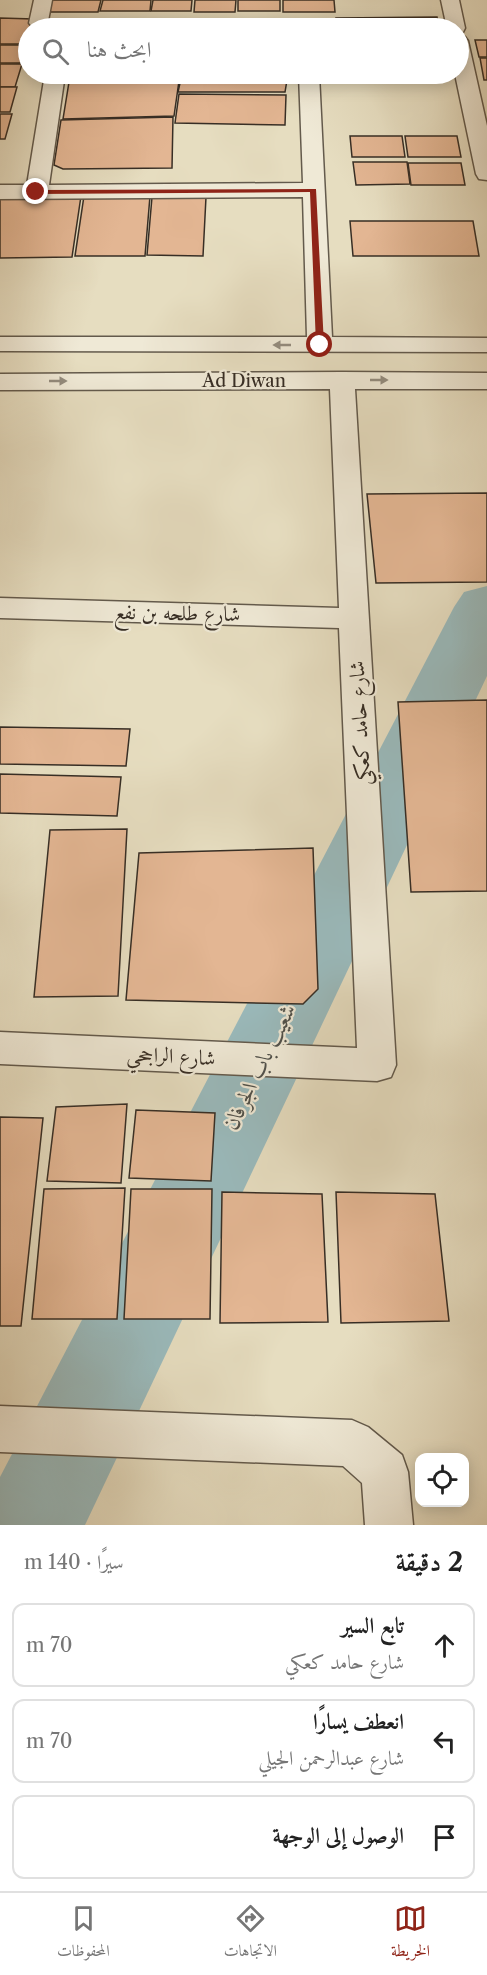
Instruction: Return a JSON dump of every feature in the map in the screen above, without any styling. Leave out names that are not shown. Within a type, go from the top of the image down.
[{"type":"street","points":[[39,18],[43,0]]},
{"type":"street","points":[[450,0],[454,18]]},
{"type":"street","points":[[36,192],[53,84]]},
{"type":"street","points":[[309,84],[320,345]]},
{"type":"street","points":[[468,84],[487,174]]},
{"type":"street","points":[[0,192],[314,190]]},
{"type":"street","name":"Ad Diwan","points":[[0,344],[487,345]]},
{"type":"street","name":"شارع حامد كعكي","points":[[342,380],[377,1065]]},
{"type":"street","name":"Ad Diwan","points":[[0,382],[487,381]]},
{"type":"street","name":"شارع طلحه بن نفع","points":[[0,608],[354,618]]},
{"type":"street","name":"شارع الراجحي","points":[[0,1048],[377,1065]]},
{"type":"street","points":[[0,1429],[352,1443],[385,1472],[389,1525]]},
{"type":"building","points":[[51,0],[101,0],[98,12],[48,12]]},
{"type":"building","points":[[103,0],[151,0],[150,11],[100,11]]},
{"type":"building","points":[[153,0],[192,0],[191,11],[151,11]]},
{"type":"building","points":[[195,0],[236,0],[235,12],[194,12]]},
{"type":"building","points":[[238,0],[280,0],[280,11],[238,11]]},
{"type":"building","points":[[283,0],[334,0],[335,12],[283,12]]},
{"type":"building","points":[[437,17],[437,18],[336,18]]},
{"type":"building","points":[[0,18],[18,19],[18,44],[0,44]]},
{"type":"building","points":[[475,40],[487,40],[487,57],[479,57]]},
{"type":"building","points":[[0,45],[18,45],[18,63],[0,63]]},
{"type":"building","points":[[480,58],[487,58],[487,80],[484,80]]},
{"type":"building","points":[[0,64],[18,64],[15,87],[0,87]]},
{"type":"building","points":[[69,84],[179,84],[174,116],[63,119]]},
{"type":"building","points":[[180,84],[286,84],[285,92],[178,92]]},
{"type":"building","points":[[0,87],[17,87],[10,112],[0,112]]},
{"type":"building","points":[[179,94],[286,95],[285,125],[175,123]]},
{"type":"building","points":[[0,114],[12,114],[5,139],[0,139]]},
{"type":"building","points":[[173,117],[172,168],[63,169],[54,165],[61,120]]},
{"type":"building","points":[[350,136],[402,136],[405,157],[352,157]]},
{"type":"building","points":[[405,136],[457,136],[461,157],[408,157]]},
{"type":"building","points":[[353,162],[407,162],[410,184],[356,185]]},
{"type":"building","points":[[408,163],[461,163],[465,185],[411,185]]},
{"type":"building","points":[[81,196],[72,257],[0,258],[0,197]]},
{"type":"building","points":[[84,196],[150,196],[145,256],[75,256]]},
{"type":"building","points":[[152,197],[206,197],[203,256],[147,255]]},
{"type":"building","points":[[350,221],[473,221],[479,256],[353,256]]},
{"type":"building","points":[[487,493],[487,582],[376,583],[367,494]]},
{"type":"building","points":[[487,700],[487,891],[411,892],[398,702]]},
{"type":"building","points":[[0,727],[130,729],[126,766],[0,764]]},
{"type":"building","points":[[0,774],[121,777],[117,816],[0,813]]},
{"type":"building","points":[[127,829],[118,996],[34,997],[50,830]]},
{"type":"building","points":[[313,848],[318,989],[303,1004],[126,1000],[139,853]]},
{"type":"building","points":[[127,1104],[121,1183],[47,1181],[56,1107]]},
{"type":"building","points":[[136,1110],[215,1113],[211,1181],[129,1178]]},
{"type":"building","points":[[0,1117],[43,1118],[21,1326],[0,1326]]},
{"type":"building","points":[[125,1188],[117,1319],[32,1319],[44,1189]]},
{"type":"building","points":[[131,1189],[212,1189],[210,1319],[124,1319]]},
{"type":"building","points":[[222,1192],[322,1194],[328,1322],[220,1323]]},
{"type":"building","points":[[336,1192],[435,1194],[449,1321],[341,1323]]},
{"type":"waterway","name":"شعيب باب الجرفان","points":[[31,1525],[487,607]]},
{"type":"route","points":[[36,192],[314,190],[320,345]]}]
